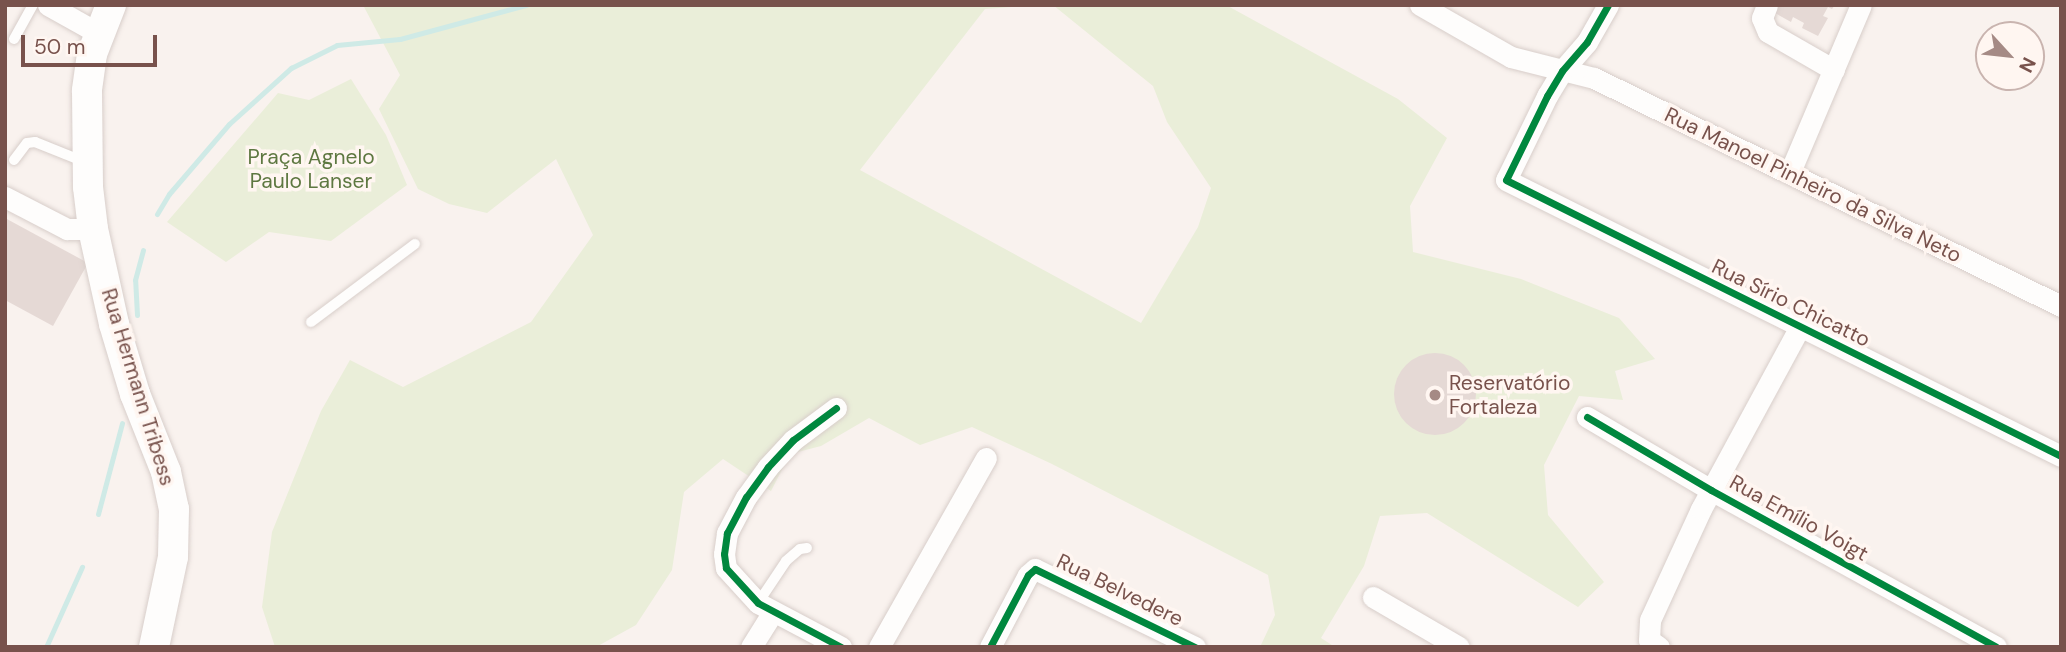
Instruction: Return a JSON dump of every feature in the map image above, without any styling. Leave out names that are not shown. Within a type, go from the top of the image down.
[{"type":"main road","name":"Rua Hermann Tribess","points":[[111,5],[98,33],[87,91],[88,163],[93,229],[121,349],[166,472],[174,509],[173,557],[154,647]]},
{"type":"street","points":[[48,5],[98,33]]},
{"type":"street","name":"Rua Manoel Pinheiro da Silva Neto","points":[[1420,5],[1511,57],[1594,78],[2061,306]]},
{"type":"street","points":[[1562,71],[1587,42],[1608,5]]},
{"type":"street","points":[[1768,5],[1762,18],[1768,32],[1834,70]]},
{"type":"street","points":[[1790,172],[1861,5]]},
{"type":"street","name":"Rua Sírio Chicatto","points":[[1562,71],[1506,180],[2061,456]]},
{"type":"street","points":[[5,197],[67,229],[93,229]]},
{"type":"street","points":[[1659,647],[1649,640],[1650,620],[1711,490],[1800,327]]},
{"type":"street","points":[[836,408],[793,440],[768,467],[746,497],[727,533],[726,568],[765,608],[841,647]]},
{"type":"street","name":"Rua Emílio Voigt","points":[[1587,417],[1711,490],[1996,647]]},
{"type":"street","points":[[879,647],[986,458]]},
{"type":"street","name":"Rua Belvedere","points":[[990,647],[1028,575],[1035,569],[1195,647]]},
{"type":"street","points":[[1373,597],[1459,647]]},
{"type":"street","points":[[751,647],[765,608]]},
{"type":"lane","points":[[14,39],[33,5]]},
{"type":"lane","points":[[14,160],[27,143],[35,142],[88,163]]},
{"type":"lane","points":[[310,322],[415,244]]},
{"type":"lane","points":[[765,608],[786,561],[800,549],[807,548]]},
{"type":"green space","points":[[363,5],[1037,5],[985,9],[860,170],[1141,323],[1198,227],[1211,188],[1167,122],[1153,86],[1053,5],[1226,5],[1398,99],[1447,138],[1410,206],[1413,252],[1521,279],[1619,318],[1655,359],[1615,371],[1623,400],[1579,396],[1544,465],[1548,515],[1604,582],[1578,607],[1427,513],[1380,516],[1364,566],[1321,638],[1335,647],[1260,647],[1275,615],[1268,575],[1052,464],[972,427],[920,445],[869,418],[821,446],[790,454],[771,491],[723,459],[684,492],[672,570],[636,625],[596,647],[275,647],[262,607],[272,532],[321,411],[350,360],[403,387],[531,322],[593,235],[556,159],[487,213],[449,204],[418,189],[379,109],[400,75]]},
{"type":"green space","name":"Praça Agnelo Paulo Lanser","points":[[351,79],[386,135],[407,185],[331,241],[269,232],[226,262],[167,222],[278,93],[309,100]]},
{"type":"building","points":[[1779,5],[1835,5],[1832,9],[1828,7],[1823,16],[1828,18],[1818,36],[1802,28],[1804,23],[1793,17],[1791,22],[1775,13]]},
{"type":"building","points":[[5,218],[88,263],[53,326],[5,300]]},
{"type":"building","name":"Reservatório Fortaleza","points":[[1435,353],[1451,356],[1464,365],[1473,378],[1476,394],[1473,410],[1464,423],[1451,432],[1435,435],[1419,432],[1406,423],[1397,410],[1394,394],[1397,378],[1406,365],[1419,356]]},
{"type":"waterway","points":[[157,214],[169,194],[229,124],[291,68],[337,45],[400,39],[526,5]]},
{"type":"waterway","points":[[137,315],[135,280],[143,250]]},
{"type":"waterway","points":[[98,514],[122,423]]},
{"type":"waterway","points":[[46,647],[82,567]]},
{"type":"cycle path","points":[[1608,5],[1587,42],[1562,71],[1547,96],[1506,180],[2061,456]]},
{"type":"cycle path","points":[[836,408],[793,440],[768,467],[746,497],[727,533],[724,554],[726,568],[758,603],[841,647]]},
{"type":"cycle path","points":[[1587,417],[1711,490],[1996,647]]},
{"type":"cycle path","points":[[990,647],[1028,575],[1035,569],[1195,647]]},
{"type":"place","name":"Reservatório Fortaleza","points":[[1435,395]]}]
